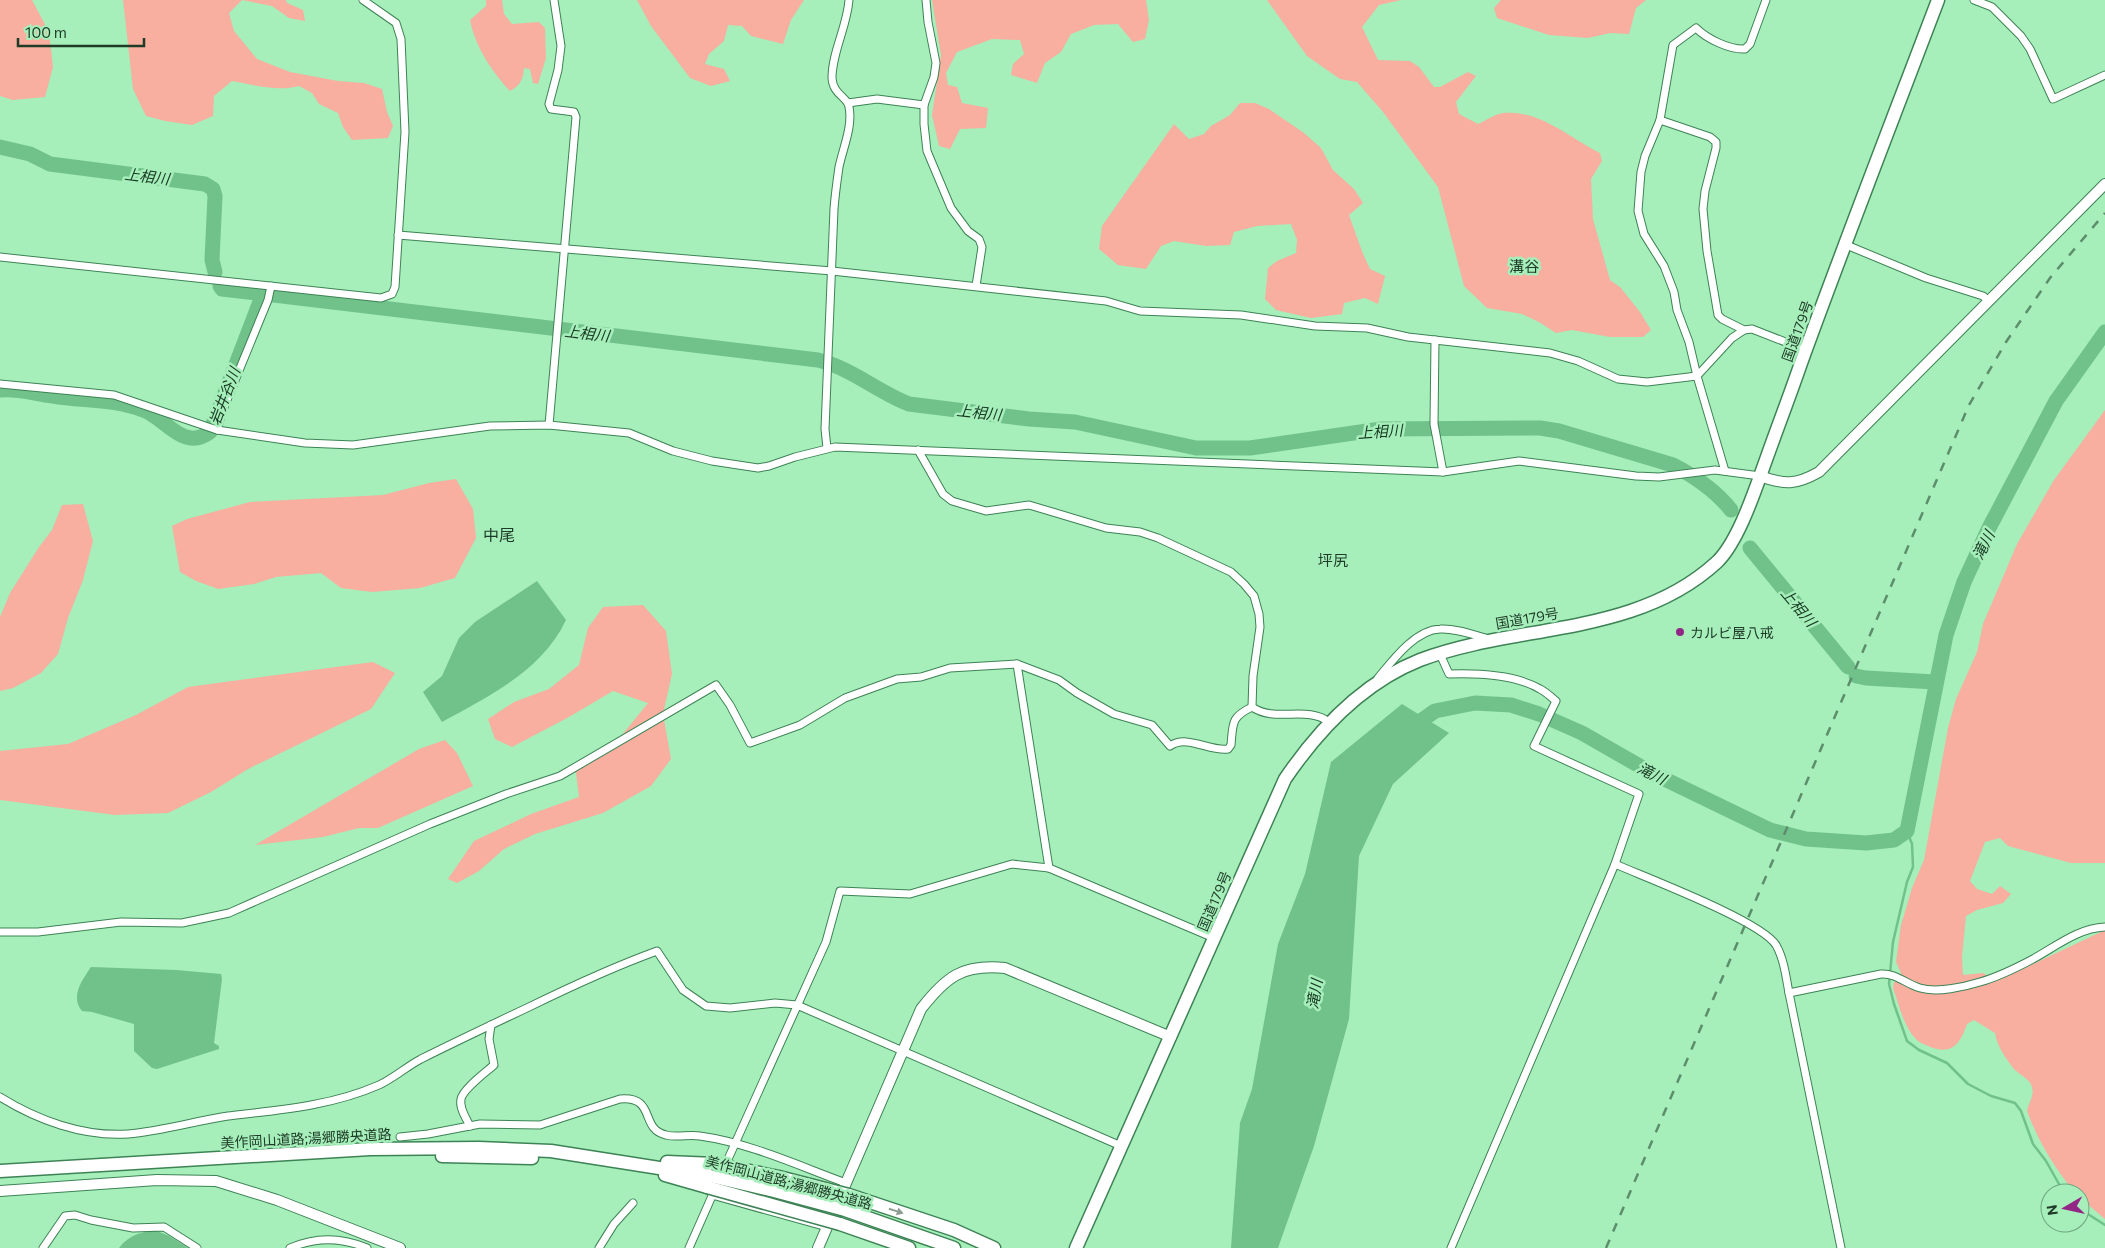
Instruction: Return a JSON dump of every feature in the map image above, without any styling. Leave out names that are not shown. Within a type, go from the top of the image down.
[{"type":"highway","name":"国道179号","points":[[1076,1248],[1285,779],[1305,750],[1329,722],[1370,687],[1419,661],[1492,640],[1608,619],[1651,604],[1693,581],[1719,559],[1741,524],[1760,476],[1844,244],[1938,0]]},
{"type":"highway","name":"美作岡山道路;湯郷勝央道路","points":[[0,1171],[402,1148],[515,1149],[559,1152],[617,1162],[709,1186],[774,1191],[845,1210],[954,1248]]},
{"type":"highway","name":"美作岡山道路;湯郷勝央道路","points":[[0,1180],[400,1156],[480,1156],[617,1162]]},
{"type":"highway","points":[[617,1162],[658,1161],[715,1164],[848,1189],[954,1230],[994,1248]]},
{"type":"highway","points":[[709,1186],[840,1224],[909,1248]]},
{"type":"street","points":[[0,257],[271,288],[387,297],[392,294],[406,132],[401,39],[396,23],[363,0]]},
{"type":"street","points":[[549,425],[576,117],[574,112],[551,109],[549,104],[562,46],[554,0]]},
{"type":"street","points":[[827,448],[825,429],[834,209],[837,180],[850,108],[848,103],[834,88],[832,79],[836,55],[848,15],[849,0]]},
{"type":"street","points":[[926,0],[928,22],[936,62],[934,77],[924,105],[927,151],[951,208],[968,231],[980,239],[982,247],[976,286]]},
{"type":"street","points":[[1725,471],[1670,280],[1664,266],[1644,234],[1638,211],[1638,199],[1645,156],[1660,120],[1672,52],[1676,42],[1696,28],[1702,34],[1730,47],[1745,49],[1750,44],[1766,0]]},
{"type":"street","points":[[1974,0],[1992,7],[2021,36],[2030,49],[2053,98],[2105,75]]},
{"type":"street","points":[[848,103],[877,99],[924,105]]},
{"type":"street","points":[[1660,120],[1710,138],[1716,142],[1703,200],[1707,252],[1718,315],[1744,330]]},
{"type":"street","points":[[0,384],[114,395],[214,429],[305,444],[345,445],[490,426],[549,425],[629,433],[673,451],[728,464],[758,468],[827,448],[918,450],[1443,472],[1519,461],[1636,476],[1659,477],[1725,471],[1760,476],[1787,483],[1804,481],[1819,472],[2105,184]]},
{"type":"street","points":[[398,236],[832,270],[1106,301],[1140,311],[1241,315],[1315,326],[1367,328],[1408,337],[1550,353],[1578,361],[1618,379],[1647,382],[1697,376],[1732,338],[1744,330],[1752,329],[1806,350]]},
{"type":"street","points":[[1844,244],[1926,278],[1983,296],[1989,301]]},
{"type":"street","points":[[214,429],[268,300],[271,288]]},
{"type":"street","points":[[1435,340],[1434,424],[1443,472]]},
{"type":"street","points":[[918,450],[943,494],[952,501],[986,510],[1029,506],[1106,528],[1140,532],[1158,538],[1231,572],[1254,596],[1259,614],[1260,627],[1252,707]]},
{"type":"street","points":[[1370,687],[1396,656],[1426,633],[1439,629],[1455,630],[1492,640]]},
{"type":"street","points":[[1440,654],[1449,674],[1475,673],[1512,680],[1540,689],[1556,701],[1534,746],[1640,794],[1615,864],[1451,1248]]},
{"type":"street","points":[[0,932],[38,932],[121,922],[182,923],[229,913],[430,824],[506,794],[560,776],[716,684],[730,705],[750,744],[800,725],[845,698],[897,679],[922,677],[950,668],[1017,664],[1059,680],[1077,693],[1114,714],[1152,725],[1170,746],[1178,742],[1186,742],[1221,750],[1228,749],[1231,745],[1235,718],[1238,714],[1252,707]]},
{"type":"street","points":[[1017,664],[1049,868]]},
{"type":"street","points":[[1252,707],[1256,710],[1275,714],[1317,715],[1329,722]]},
{"type":"street","points":[[689,1248],[709,1186],[735,1145],[796,1005],[826,942],[840,891],[910,894],[1012,864],[1049,868],[1214,938]]},
{"type":"street","points":[[1615,864],[1740,919],[1767,935],[1775,944],[1781,955],[1841,1248]]},
{"type":"street","points":[[1789,993],[1881,974],[1892,974],[1920,988],[1949,988],[1979,983],[2033,959],[2059,942],[2090,929],[2105,926]]},
{"type":"street","points":[[0,1096],[37,1118],[53,1123],[98,1132],[127,1134],[226,1117],[311,1106],[355,1095],[381,1084],[418,1060],[491,1025],[616,966],[657,952],[683,990],[706,1006],[730,1008],[775,1003],[796,1005],[1121,1146]]},
{"type":"street","points":[[818,1248],[848,1189],[902,1052],[921,1010],[940,986],[962,972],[988,966],[1005,968],[1171,1037]]},
{"type":"street","points":[[470,1126],[461,1109],[461,1099],[467,1090],[494,1065],[489,1039],[491,1025]]},
{"type":"street","points":[[400,1137],[428,1134],[480,1124],[540,1125],[620,1099],[630,1098],[638,1101],[644,1108],[654,1129],[666,1135],[700,1136],[735,1145],[848,1189]]},
{"type":"street","points":[[0,1191],[157,1180],[216,1181],[277,1200],[400,1248]]},
{"type":"street","points":[[709,1186],[827,1227]]},
{"type":"street","points":[[599,1248],[614,1224],[633,1203]]},
{"type":"street","points":[[43,1248],[65,1216],[76,1214],[91,1220],[133,1228],[164,1227],[197,1248]]},
{"type":"street","points":[[290,1248],[307,1241],[327,1240],[354,1243],[367,1248]]},
{"type":"shaded area","points":[[0,0],[32,0],[49,32],[53,67],[45,97],[13,100],[0,96]]},
{"type":"shaded area","points":[[123,0],[242,0],[229,13],[234,31],[257,59],[290,72],[338,81],[364,83],[382,89],[387,112],[393,126],[388,138],[352,140],[343,127],[338,113],[319,104],[312,93],[299,86],[274,88],[232,81],[214,96],[213,116],[192,125],[146,116],[133,89]]},
{"type":"shaded area","points":[[242,0],[286,0],[287,3],[303,10],[305,21],[289,18],[272,6]]},
{"type":"shaded area","points":[[486,0],[502,0],[504,14],[512,24],[539,22],[545,28],[546,58],[538,84],[533,83],[530,69],[524,68],[521,81],[510,91],[485,58],[472,30],[470,20],[486,6]]},
{"type":"shaded area","points":[[637,0],[804,0],[791,20],[783,44],[751,36],[742,26],[728,25],[724,41],[709,54],[705,64],[724,69],[730,81],[711,86],[690,78],[651,26]]},
{"type":"shaded area","points":[[932,0],[1146,0],[1149,20],[1145,39],[1133,42],[1118,24],[1094,25],[1071,34],[1061,52],[1045,63],[1037,83],[1011,75],[1013,64],[1024,54],[1020,40],[992,39],[957,52],[946,73],[948,85],[957,87],[962,103],[988,108],[986,128],[960,129],[950,149],[939,146],[932,115],[941,55]]},
{"type":"shaded area","points":[[1267,0],[1401,0],[1379,5],[1362,27],[1378,60],[1410,61],[1419,67],[1434,87],[1440,87],[1468,72],[1476,76],[1456,102],[1459,114],[1478,124],[1503,113],[1529,115],[1554,126],[1600,153],[1602,161],[1591,179],[1593,219],[1610,280],[1620,287],[1640,312],[1651,330],[1643,337],[1610,337],[1572,330],[1556,333],[1522,314],[1487,308],[1464,286],[1438,187],[1383,112],[1357,82],[1340,79],[1307,56]]},
{"type":"shaded area","points":[[1501,0],[1646,0],[1636,8],[1629,34],[1610,33],[1588,38],[1549,35],[1497,18],[1494,8]]},
{"type":"shaded area","points":[[1240,103],[1255,103],[1269,109],[1304,133],[1321,148],[1333,170],[1354,189],[1363,203],[1349,215],[1370,269],[1385,276],[1378,304],[1365,298],[1344,303],[1342,314],[1311,318],[1276,310],[1265,299],[1268,268],[1277,261],[1296,253],[1297,240],[1291,224],[1257,226],[1234,232],[1230,245],[1206,246],[1174,241],[1161,246],[1146,269],[1118,265],[1099,249],[1102,226],[1174,124],[1189,139],[1204,134],[1211,126],[1230,115]]},
{"type":"shaded area","points":[[2105,410],[2105,863],[2071,863],[2008,846],[2000,838],[1985,842],[1970,881],[1977,889],[1992,894],[2000,886],[2011,894],[2003,903],[1977,910],[1966,916],[1962,957],[1963,975],[1983,973],[1997,981],[2105,930],[2105,1219],[2090,1206],[2090,1183],[2068,1183],[2047,1154],[2027,1111],[2033,1091],[2032,1086],[2007,1060],[1999,1047],[1995,1033],[1974,1020],[1967,1024],[1958,1043],[1949,1049],[1936,1049],[1919,1042],[1907,1027],[1893,988],[1894,982],[1899,981],[1901,973],[1896,962],[1901,925],[1912,888],[1924,860],[1948,728],[1956,699],[1977,652],[1983,624],[2017,544],[2054,480]]},
{"type":"shaded area","points":[[456,479],[473,509],[476,538],[455,578],[420,588],[372,592],[341,588],[321,573],[276,577],[254,584],[218,589],[196,581],[180,572],[172,526],[187,519],[250,502],[383,495],[429,483]]},
{"type":"shaded area","points":[[83,504],[93,541],[83,580],[68,618],[58,654],[41,673],[13,688],[0,691],[0,617],[10,593],[52,530],[62,505]]},
{"type":"shaded area","points":[[643,605],[666,631],[672,674],[663,714],[671,759],[651,786],[603,813],[535,834],[504,849],[479,871],[457,883],[448,879],[474,841],[531,814],[579,797],[576,773],[571,769],[622,735],[648,703],[613,691],[512,747],[495,739],[488,719],[514,702],[549,689],[579,665],[588,628],[603,607]]},
{"type":"shaded area","points":[[373,662],[395,673],[371,709],[248,769],[211,792],[168,813],[115,815],[0,800],[0,751],[68,744],[136,715],[188,687]]},
{"type":"shaded area","points":[[445,740],[457,753],[473,786],[378,828],[359,828],[323,837],[255,845],[419,749]]},
{"type":"water","points":[[537,581],[566,620],[556,638],[529,668],[513,680],[496,692],[442,722],[423,692],[442,676],[459,638],[475,622]]},
{"type":"water","points":[[1402,704],[1449,733],[1393,784],[1359,856],[1349,1019],[1314,1146],[1278,1248],[1231,1248],[1240,1123],[1252,1089],[1278,944],[1305,874],[1331,762]]},
{"type":"water","points":[[91,967],[176,970],[221,974],[214,1043],[219,1046],[219,1049],[157,1069],[152,1068],[134,1051],[134,1024],[82,1011],[77,1000],[77,994],[84,977]]},
{"type":"water","points":[[155,1230],[188,1248],[119,1248],[135,1235]]},
{"type":"waterway","name":"上相川","points":[[0,147],[30,154],[50,164],[205,184],[213,189],[215,196],[212,260],[215,272]]},
{"type":"waterway","name":"上相川","points":[[220,286],[222,289],[818,360],[853,374],[909,404],[1029,419],[1075,422],[1196,448],[1250,448],[1381,429],[1540,428],[1559,431],[1673,465],[1704,484],[1731,510]]},
{"type":"waterway","name":"岩井谷川","points":[[0,390],[20,390],[64,398],[132,406],[151,414],[183,436],[191,438],[200,437],[210,432],[263,294]]},
{"type":"waterway","name":"滝川","points":[[1408,730],[1435,711],[1475,703],[1511,705],[1539,714],[1582,733],[1650,772],[1770,830],[1806,839],[1866,843],[1894,840],[1907,831],[1946,635],[1964,582],[1989,528],[2056,401],[2105,332]]},
{"type":"waterway","name":"上相川","points":[[1750,548],[1848,667]]},
{"type":"waterway","name":"上相川","points":[[1856,676],[1935,682]]},
{"type":"waterway","points":[[1907,831],[1912,844],[1913,867],[1907,882],[1893,942],[1889,984],[1907,1041],[1919,1050],[1947,1063],[1968,1084],[1991,1096],[2015,1103],[2021,1111],[2033,1144],[2046,1161],[2058,1183]]},
{"type":"waterway","points":[[2090,1215],[2105,1225]]},
{"type":"railway","points":[[1606,1248],[1969,405],[2006,342],[2050,278],[2105,213]]},
{"type":"place","name":"カルビ屋八戒","points":[[1680,632]]},
{"type":"district","name":"溝谷","points":[[1524,266]]},
{"type":"district","name":"中尾","points":[[499,534]]},
{"type":"district","name":"坪尻","points":[[1333,560]]}]
